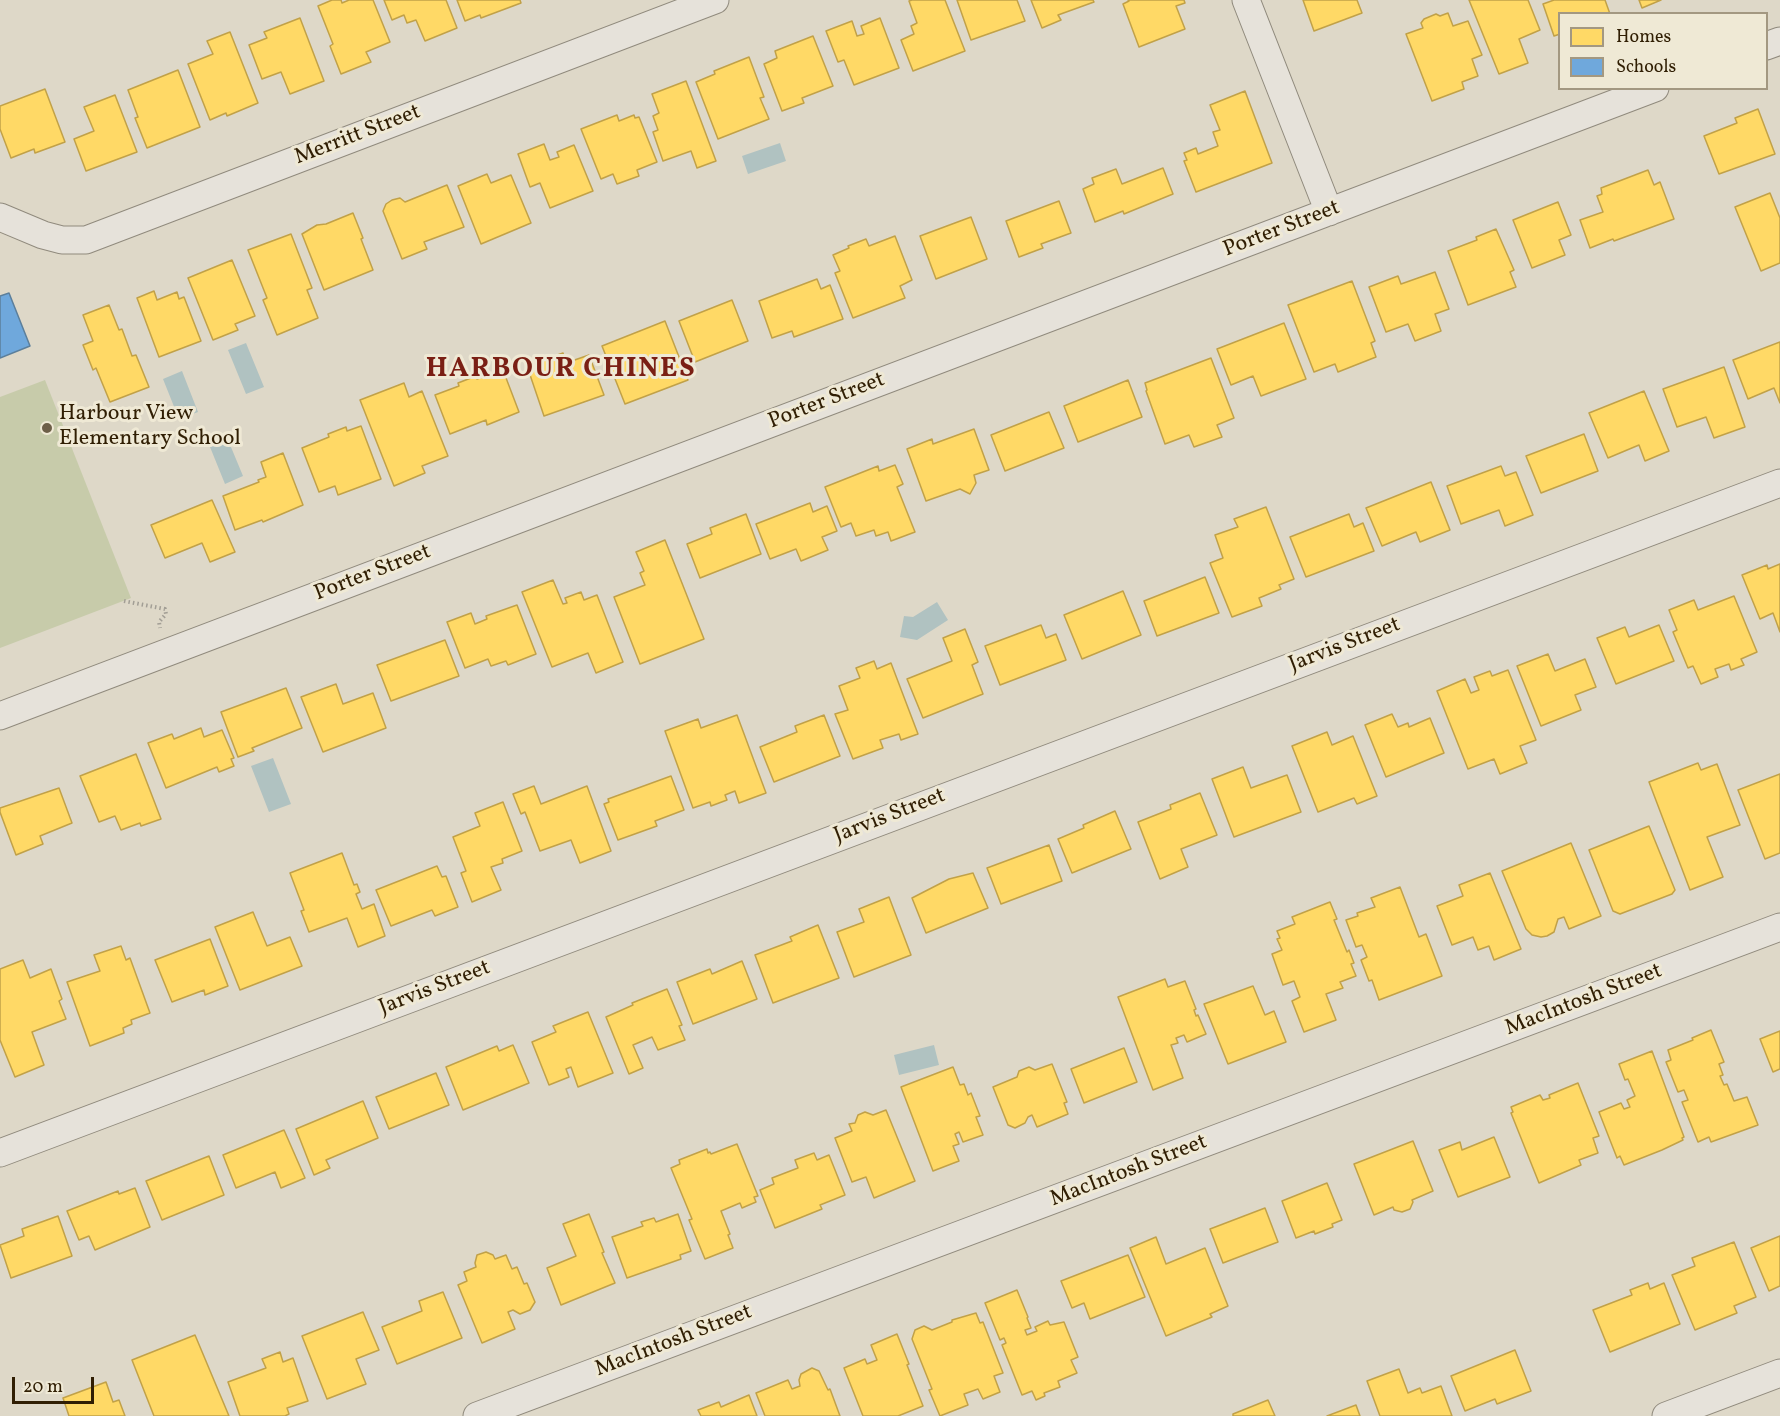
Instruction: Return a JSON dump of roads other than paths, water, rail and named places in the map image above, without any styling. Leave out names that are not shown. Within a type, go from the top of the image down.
[{"type":"street","name":"Merritt Street","points":[[0,217],[43,235],[62,240],[86,240],[715,0]]},
{"type":"street","points":[[1246,0],[1329,212]]},
{"type":"street","name":"Porter Street","points":[[0,716],[1650,90]]},
{"type":"street","name":"Jarvis Street","points":[[0,1153],[1780,483]]},
{"type":"street","name":"MacIntosh Street","points":[[477,1416],[1780,927]]},
{"type":"street","points":[[1666,1416],[1780,1373]]},
{"type":"place","name":"Harbour View Elementary School","points":[[47,428]]},
{"type":"district","name":"HARBOUR CHINES","points":[[561,371]]}]
